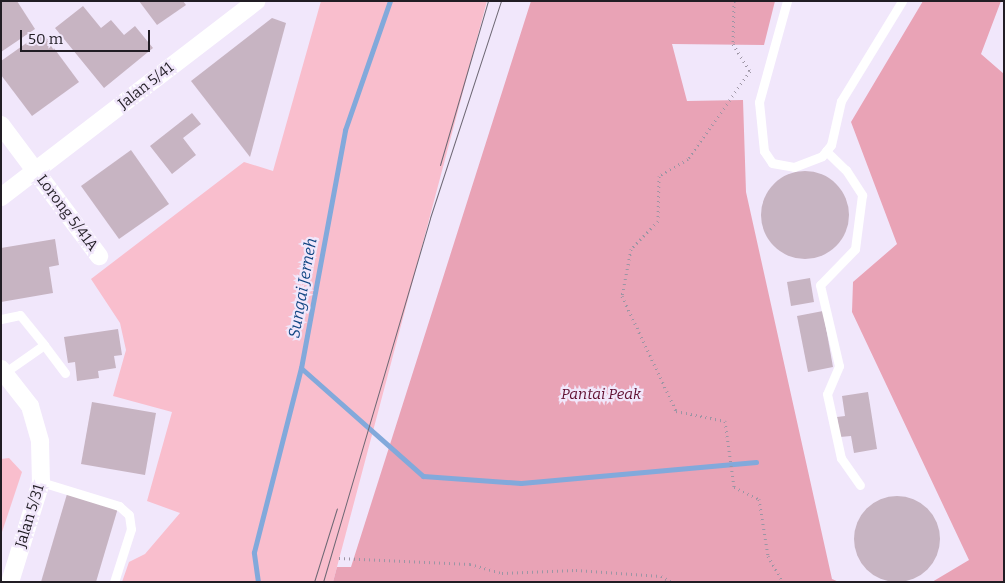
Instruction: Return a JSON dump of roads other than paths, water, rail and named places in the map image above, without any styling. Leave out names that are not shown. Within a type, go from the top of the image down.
[{"type":"street","name":"Jalan 5/41","points":[[1,197],[256,1]]},
{"type":"street","name":"Lorong 5/41A","points":[[1,125],[99,256]]},
{"type":"street","name":"Jalan 5/31","points":[[2,371],[30,406],[40,442],[41,482],[10,582]]},
{"type":"lane","points":[[787,1],[759,102],[764,151],[772,163],[794,167],[826,151],[841,102],[902,1]]},
{"type":"lane","points":[[826,151],[846,170],[862,195],[855,249],[820,285],[840,366],[827,394],[841,458],[860,485]]},
{"type":"lane","points":[[1,319],[20,315],[65,373]]},
{"type":"lane","points":[[2,371],[44,345]]},
{"type":"lane","points":[[41,482],[118,506],[129,515],[130,528],[114,582]]},
{"type":"waterway","name":"Sungai Jerneh","points":[[258,582],[254,552],[301,368],[345,130],[390,1]]},
{"type":"waterway","points":[[301,368],[423,476],[521,483],[756,462]]},
{"type":"tram line","points":[[440,165],[488,1]]},
{"type":"tram line","points":[[323,582],[430,218],[501,1]]},
{"type":"tram line","points":[[314,582],[337,508]]},
{"type":"park label","name":"Pantai Peak","points":[[601,395]]}]
